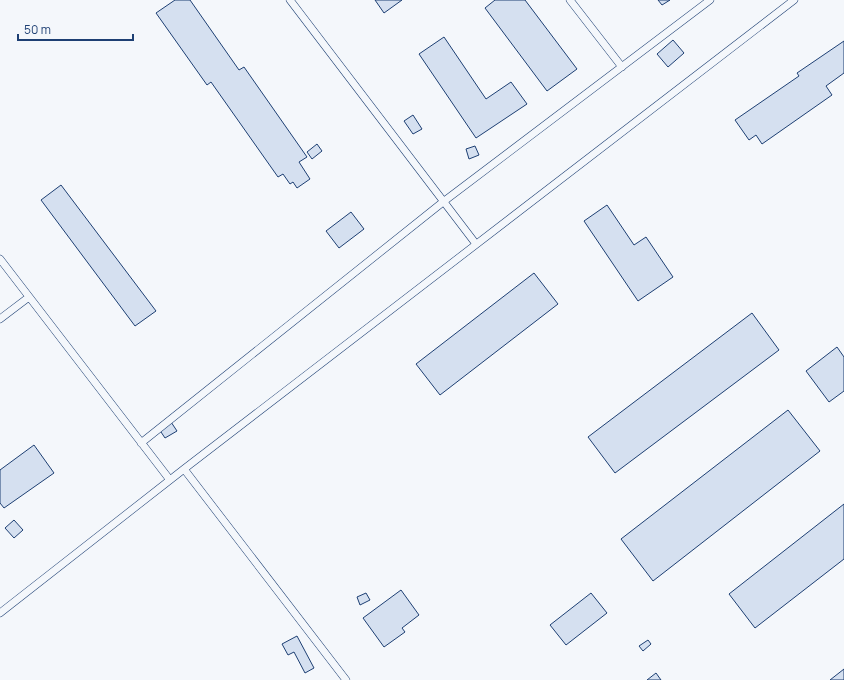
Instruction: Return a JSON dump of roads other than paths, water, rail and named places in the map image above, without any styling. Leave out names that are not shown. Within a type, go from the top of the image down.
[{"type":"lane","points":[[290,0],[476,244]]},
{"type":"lane","points":[[570,0],[622,67]]},
{"type":"lane","points":[[141,443],[443,202],[710,0]]},
{"type":"lane","points":[[0,613],[184,469],[794,0]]},
{"type":"lane","points":[[0,259],[170,480]]},
{"type":"lane","points":[[0,319],[29,297]]},
{"type":"lane","points":[[184,469],[346,680]]}]
